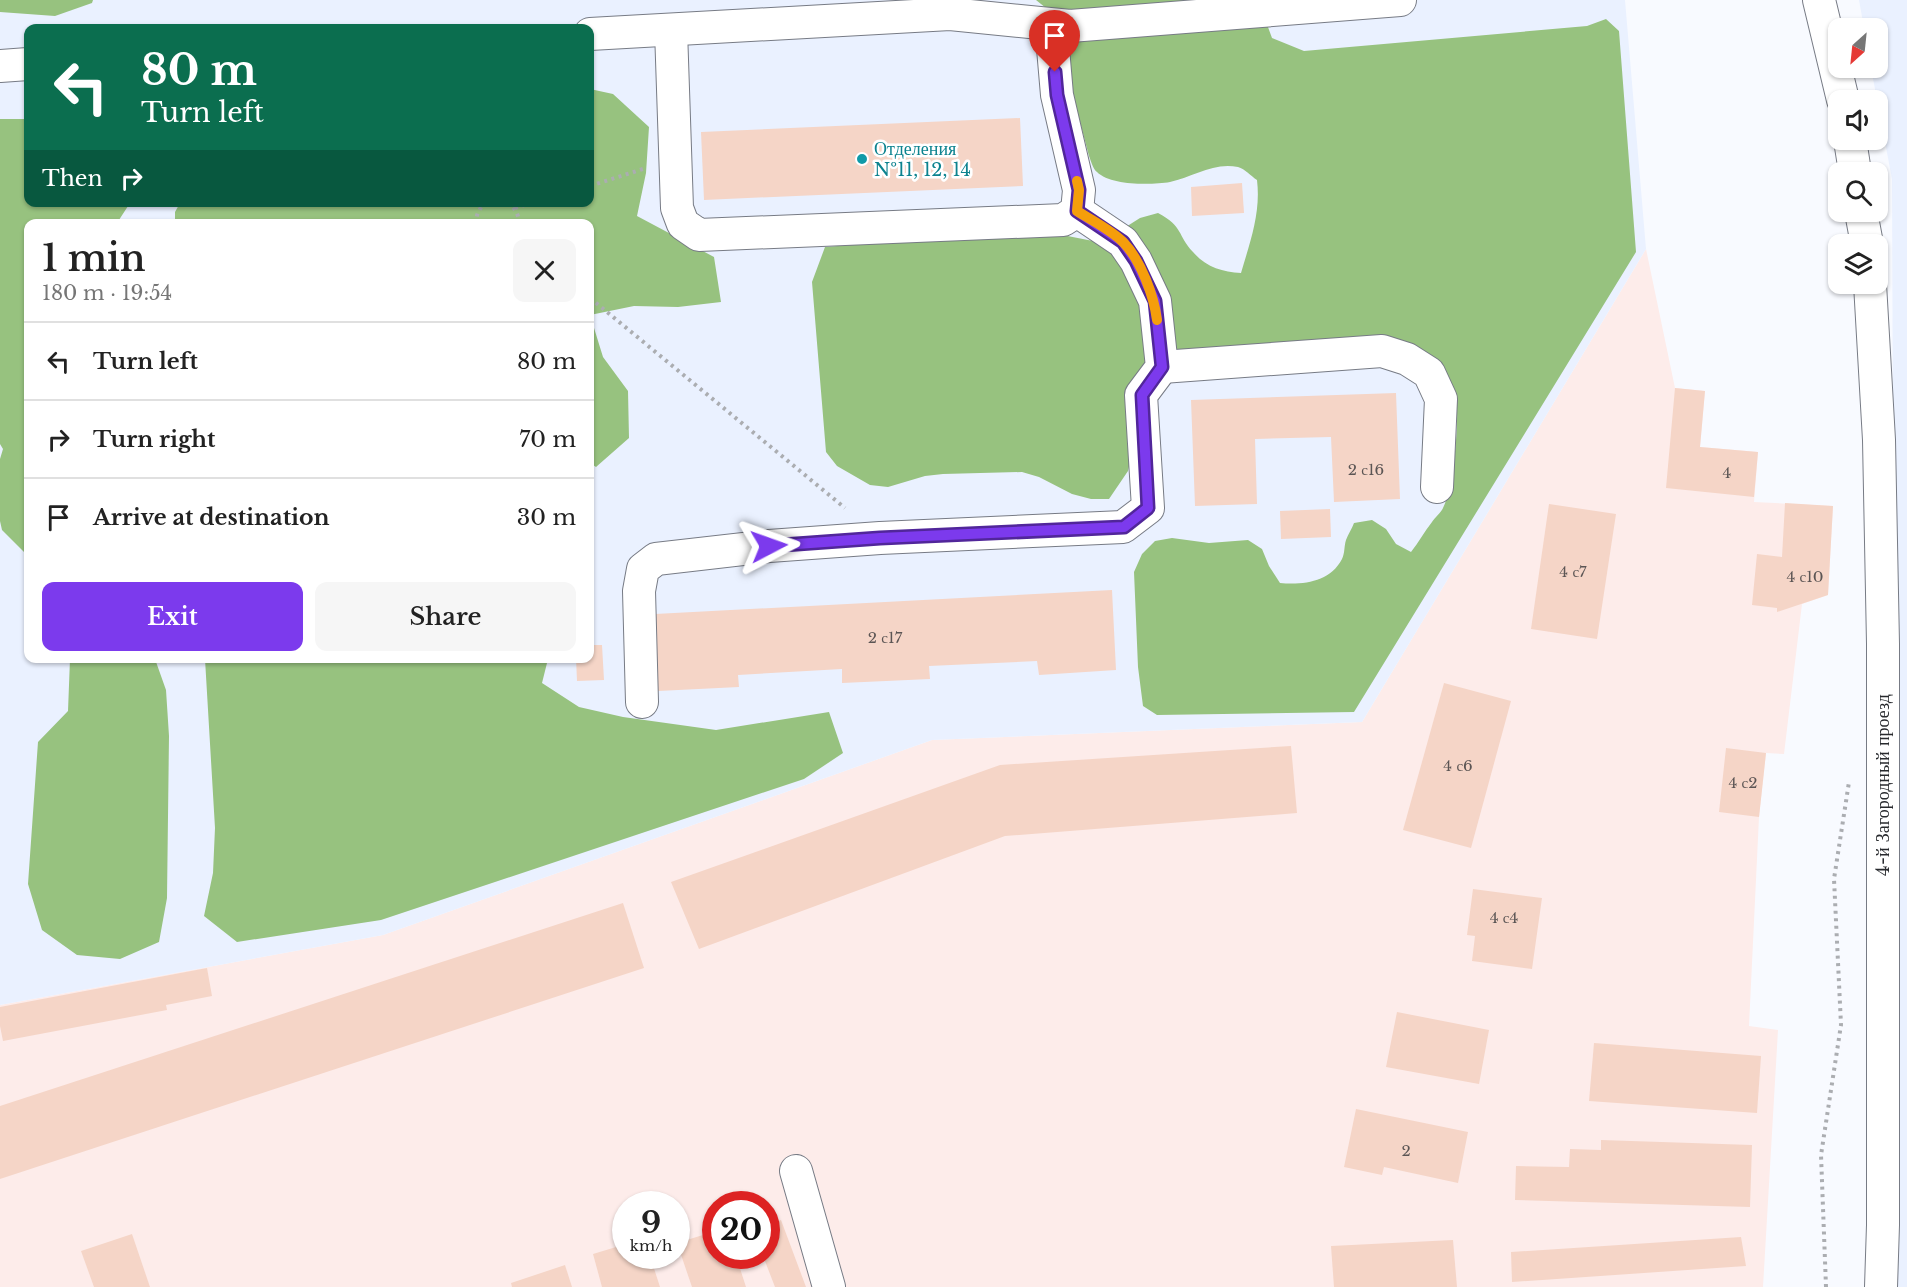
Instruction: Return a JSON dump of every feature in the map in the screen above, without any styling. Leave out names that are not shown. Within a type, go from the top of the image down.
[{"type":"street","points":[[594,34],[950,14],[1070,26],[1400,0]]},
{"type":"street","points":[[1819,0],[1841,90]]},
{"type":"street","points":[[1051,25],[1057,95],[1079,190],[1077,211]]},
{"type":"street","points":[[671,30],[677,208],[683,224],[699,236],[1063,220],[1077,211]]},
{"type":"street","points":[[0,66],[24,64]]},
{"type":"street","points":[[642,702],[639,591],[643,569],[656,560],[769,546],[880,538],[1124,527],[1148,508],[1142,395],[1162,367],[1155,301],[1136,261],[1123,242],[1077,211]]},
{"type":"street","name":"4-й Загородный проезд","points":[[1871,294],[1879,440],[1883,644],[1883,1225],[1881,1287]]},
{"type":"street","points":[[1162,367],[1382,351],[1407,359],[1429,373],[1441,399],[1437,487]]},
{"type":"street","points":[[796,1171],[829,1287]]},
{"type":"path","points":[[594,185],[675,159]]},
{"type":"path","points":[[518,207],[515,208],[519,219]]},
{"type":"path","points":[[476,219],[480,208]]},
{"type":"path","points":[[594,301],[880,538]]},
{"type":"path","points":[[1826,1287],[1821,1155],[1841,1025],[1833,879],[1850,776]]},
{"type":"shaded area","points":[[0,0],[1625,0],[1646,249],[1362,722],[932,740],[383,935],[0,1005]]},
{"type":"shaded area","points":[[1859,0],[1907,0],[1907,1287],[1896,1287],[1892,179],[1887,150],[1888,90],[1875,90],[1873,78],[1888,78],[1888,18],[1862,18]]},
{"type":"shaded area","points":[[1646,249],[1675,388],[1705,391],[1700,447],[1758,452],[1754,502],[1833,506],[1828,595],[1802,604],[1784,754],[1766,753],[1759,817],[1749,1026],[1778,1030],[1763,1287],[0,1287],[0,1005],[383,935],[932,740],[1362,722]]},
{"type":"green space","points":[[0,0],[93,0],[92,3],[55,16],[0,12]]},
{"type":"green space","points":[[1036,0],[1258,0],[1272,38],[1304,51],[1587,26],[1606,19],[1619,31],[1636,252],[1354,712],[1157,715],[1143,706],[1138,667],[1134,572],[1142,554],[1155,541],[1172,538],[1209,543],[1248,540],[1262,549],[1280,583],[1307,582],[1331,573],[1337,567],[1343,557],[1346,540],[1354,523],[1372,520],[1386,529],[1396,544],[1411,552],[1441,512],[1447,499],[1453,469],[1457,404],[1452,385],[1438,361],[1166,362],[1132,454],[1128,471],[1109,499],[1091,499],[1072,494],[1039,477],[1022,472],[943,474],[925,476],[888,487],[870,485],[837,466],[826,452],[812,282],[825,247],[1037,230],[1093,241],[1110,237],[1140,218],[1158,213],[1172,223],[1188,246],[1203,261],[1221,270],[1241,273],[1256,216],[1257,180],[1241,168],[1229,166],[1212,168],[1170,182],[1153,184],[1122,182],[1103,177],[1093,167],[1089,156],[1051,12]]},
{"type":"green space","points":[[594,90],[613,94],[649,127],[646,173],[637,216],[714,257],[721,302],[678,307],[634,306],[594,314],[594,219],[175,219],[178,207],[594,207]]},
{"type":"green space","points":[[0,119],[24,119],[24,207],[127,207],[120,219],[24,219],[24,552],[2,530],[0,521],[0,459],[3,449],[0,444]]},
{"type":"green space","points":[[594,328],[603,357],[628,391],[629,438],[596,467],[594,466]]},
{"type":"green space","points":[[70,663],[156,663],[166,690],[169,736],[167,898],[159,942],[120,959],[77,955],[42,930],[28,884],[38,742],[68,711]]},
{"type":"green space","points":[[205,663],[547,663],[542,683],[579,707],[623,717],[716,730],[829,712],[843,753],[804,779],[381,920],[237,942],[204,916],[213,873],[215,828]]},
{"type":"building","name":"Отделения №11, 12, 14","points":[[1020,118],[1023,186],[704,200],[701,132]]},
{"type":"building","points":[[1242,183],[1244,213],[1192,216],[1191,187]]},
{"type":"building","points":[[1675,388],[1705,391],[1700,447],[1758,452],[1754,497],[1666,488]]},
{"type":"building","points":[[1396,393],[1400,499],[1334,502],[1331,437],[1255,439],[1257,504],[1195,506],[1191,400]]},
{"type":"building","points":[[1785,503],[1833,506],[1828,595],[1777,612],[1777,608],[1752,605],[1757,554],[1782,557]]},
{"type":"building","points":[[1549,504],[1616,514],[1597,639],[1531,629]]},
{"type":"building","points":[[1330,509],[1331,537],[1281,539],[1280,511]]},
{"type":"building","points":[[1112,590],[1116,670],[1039,675],[1037,661],[929,666],[930,679],[842,683],[842,669],[738,675],[739,687],[658,691],[655,614]]},
{"type":"building","points":[[594,645],[602,645],[604,680],[577,681],[576,663],[594,663]]},
{"type":"building","points":[[1444,683],[1511,701],[1471,848],[1403,830]]},
{"type":"building","points":[[1291,746],[1297,813],[1005,836],[699,949],[671,882],[1000,765]]},
{"type":"building","points":[[1726,748],[1766,753],[1759,817],[1719,812]]},
{"type":"building","points":[[1473,889],[1542,898],[1532,969],[1472,961],[1475,936],[1467,935]]},
{"type":"building","points":[[623,903],[644,968],[0,1179],[0,1106]]},
{"type":"building","points":[[207,968],[212,996],[166,1005],[167,1010],[3,1041],[0,1007]]},
{"type":"building","points":[[1397,1012],[1489,1030],[1479,1084],[1386,1067]]},
{"type":"building","points":[[1594,1043],[1761,1056],[1757,1113],[1589,1101]]},
{"type":"building","points":[[1356,1109],[1468,1132],[1458,1183],[1384,1167],[1382,1175],[1344,1167]]},
{"type":"building","points":[[1601,1140],[1752,1145],[1750,1207],[1515,1200],[1516,1166],[1569,1167],[1570,1149],[1601,1150]]},
{"type":"building","points":[[780,1220],[806,1287],[775,1287],[768,1269],[780,1269]]},
{"type":"building","points":[[132,1234],[150,1287],[94,1287],[81,1251]]},
{"type":"building","points":[[702,1235],[702,1269],[740,1269],[746,1287],[692,1287],[686,1269],[690,1269],[690,1239]]},
{"type":"building","points":[[1741,1237],[1746,1266],[1512,1282],[1511,1252]]},
{"type":"building","points":[[1453,1240],[1457,1287],[1334,1287],[1331,1246]]},
{"type":"building","points":[[612,1248],[612,1269],[654,1269],[660,1287],[602,1287],[593,1254]]},
{"type":"building","points":[[565,1265],[572,1287],[512,1287],[511,1283]]},
{"type":"slow traffic","points":[[1077,181],[1079,190],[1077,211],[1123,242],[1136,261],[1155,301],[1157,320]]},
{"type":"place","name":"Отделения №11, 12, 14","points":[[862,159]]},
{"type":"route","points":[[769,546],[880,538],[1124,527],[1148,508],[1142,395],[1162,367],[1155,301],[1136,261],[1123,242],[1077,211],[1079,190],[1057,95],[1055,72]]}]
